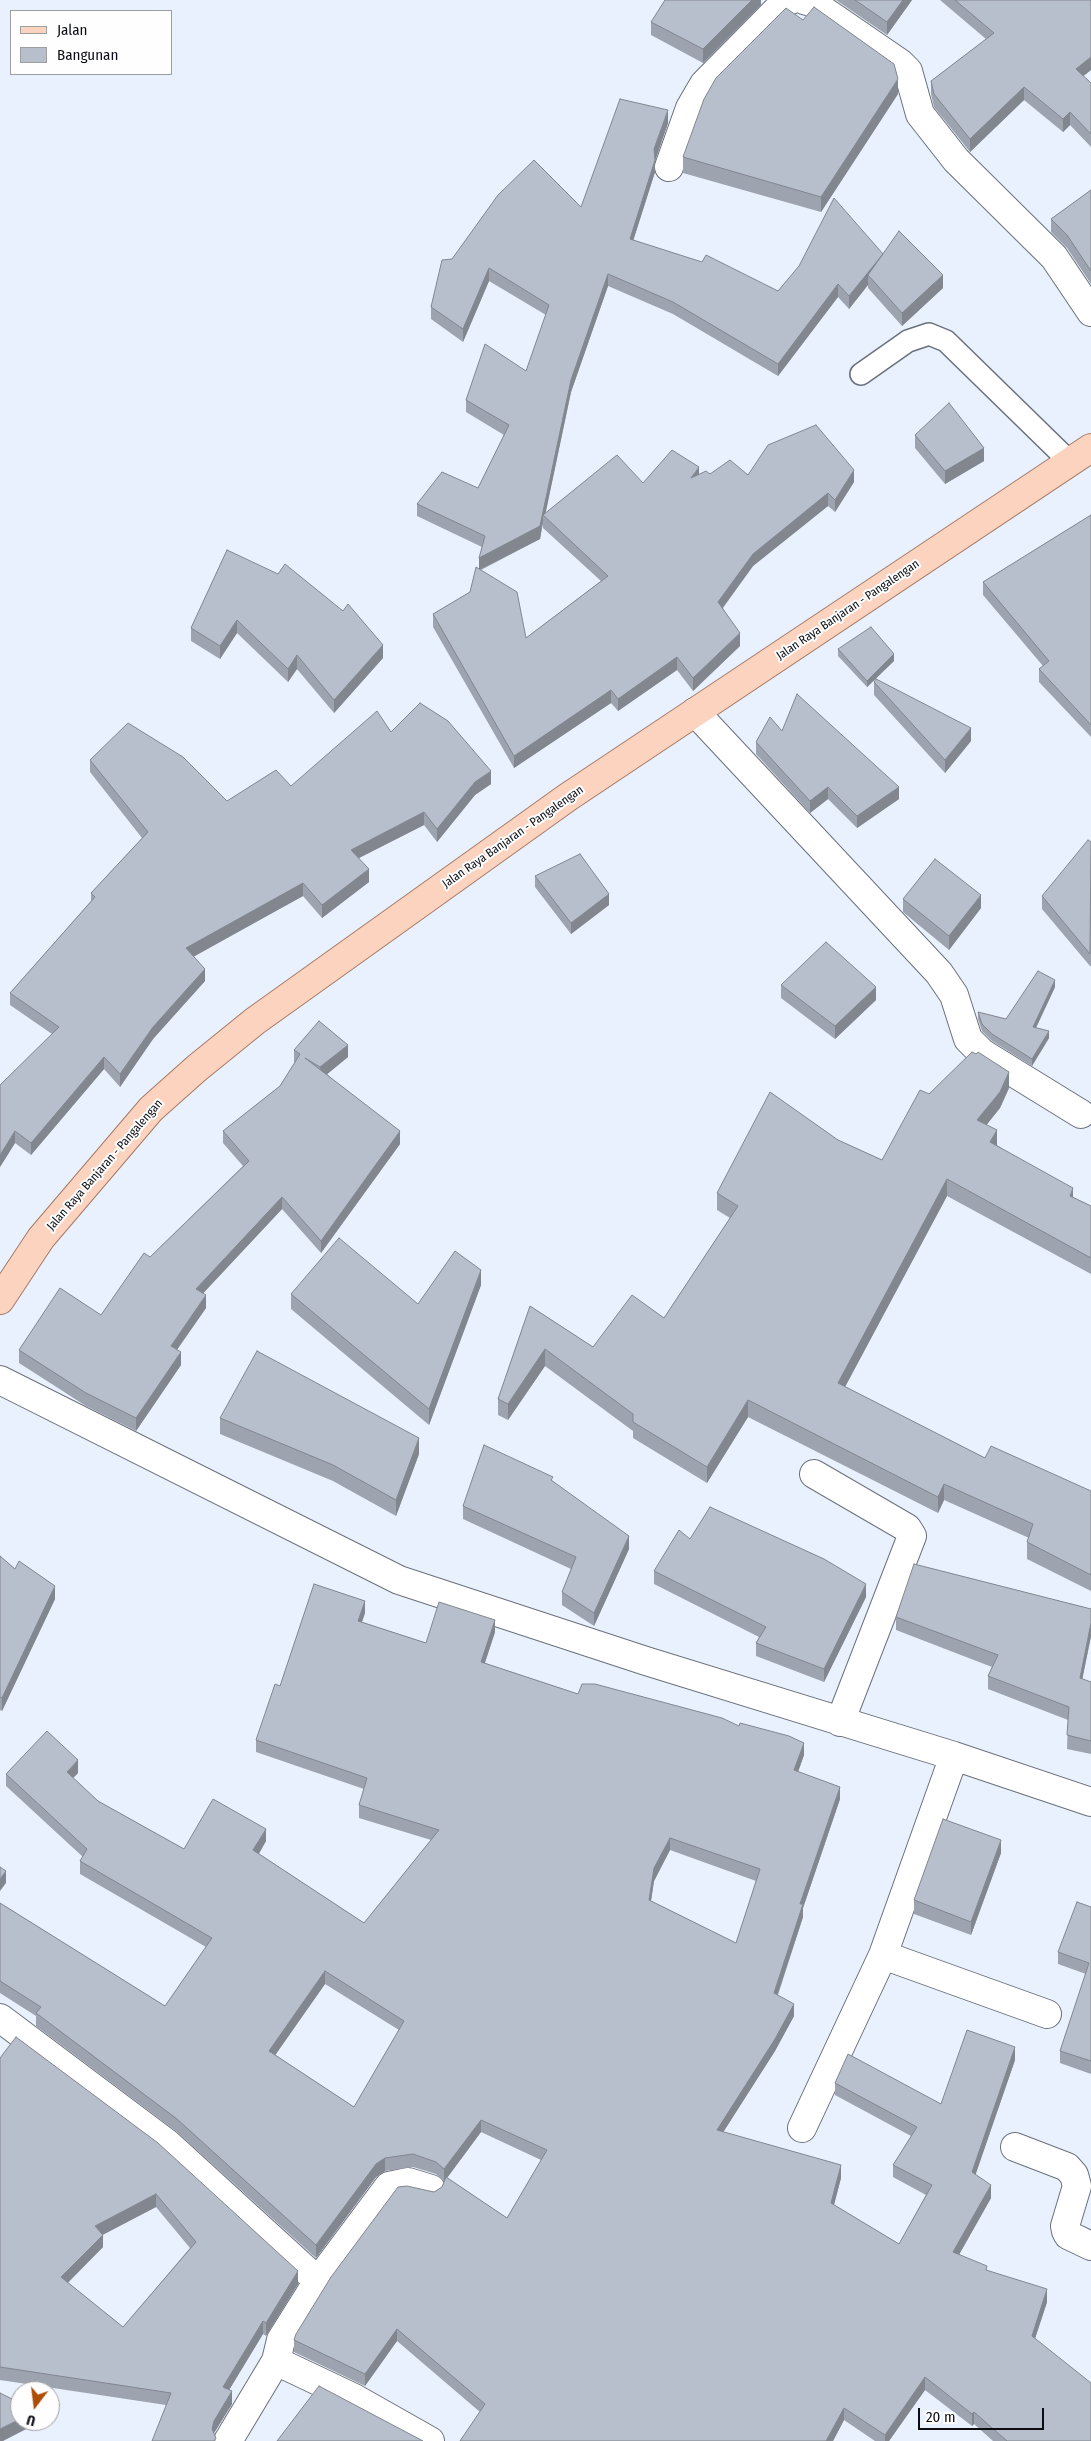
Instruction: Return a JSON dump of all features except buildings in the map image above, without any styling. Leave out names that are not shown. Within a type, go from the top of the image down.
[{"type":"main road","name":"Jalan Raya Banjaran - Pangalengan","points":[[0,1300],[41,1238],[150,1110],[254,1021],[568,797],[1081,455]]},
{"type":"street","points":[[669,167],[690,108],[704,84],[784,3],[791,0]]},
{"type":"street","points":[[804,0],[812,2],[908,71],[916,104],[938,137],[956,160],[1054,257],[1091,312]]},
{"type":"street","points":[[695,712],[940,973],[954,995],[968,1039],[982,1053],[1081,1114]]},
{"type":"street","points":[[0,1380],[399,1580],[840,1722],[954,1756],[1091,1802]]},
{"type":"street","points":[[814,1474],[907,1528],[912,1536],[840,1722]]},
{"type":"street","points":[[802,2128],[883,1955],[954,1756]]},
{"type":"street","points":[[883,1955],[1047,2014]]},
{"type":"street","points":[[0,2018],[168,2144],[318,2281]]},
{"type":"street","points":[[1015,2147],[1067,2167],[1074,2175],[1077,2186],[1065,2226],[1066,2231],[1068,2235],[1091,2246]]},
{"type":"street","points":[[228,2441],[276,2361],[280,2340],[318,2281],[389,2186],[408,2182],[431,2189]]},
{"type":"street","points":[[276,2361],[354,2398],[430,2441]]},
{"type":"lane","points":[[861,374],[908,340],[929,334],[946,341],[1081,455]]}]
